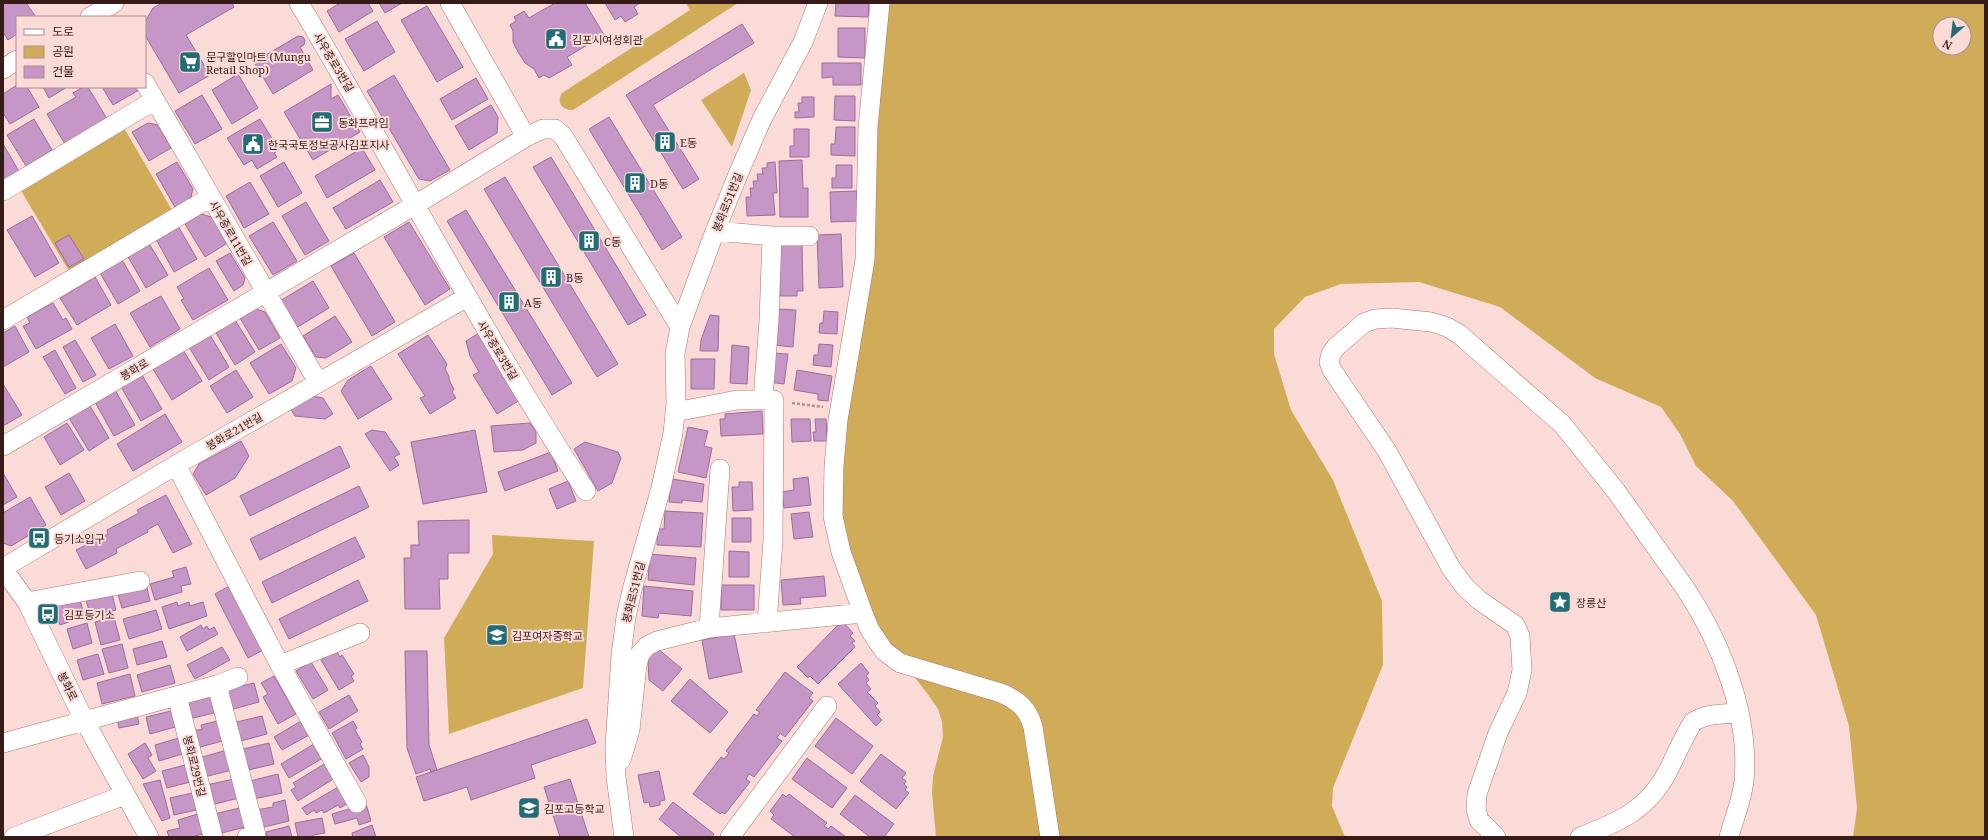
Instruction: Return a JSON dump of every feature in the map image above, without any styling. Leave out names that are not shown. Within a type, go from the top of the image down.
[{"type":"street","name":"사우중로3번길","points":[[299,3],[354,95],[467,297],[545,428],[586,491]]},
{"type":"street","points":[[450,3],[526,137]]},
{"type":"street","name":"봉화로51번길","points":[[624,837],[616,777],[614,746],[626,617],[668,459],[675,412],[675,354],[680,327],[715,231],[762,119],[800,49],[818,3]]},
{"type":"street","points":[[880,3],[868,120],[865,260],[840,409],[834,466],[833,516],[841,552],[863,613],[878,643],[891,658],[900,663],[1002,694],[1014,699],[1024,707],[1030,716],[1034,727],[1050,837]]},
{"type":"street","points":[[3,69],[16,61]]},
{"type":"street","name":"사우중로11번길","points":[[146,85],[318,382]]},
{"type":"street","points":[[3,191],[156,100]]},
{"type":"street","points":[[415,205],[526,137],[543,129],[556,129],[563,136],[680,327]]},
{"type":"street","points":[[3,320],[211,197]]},
{"type":"street","name":"봉화로","points":[[3,446],[415,205]]},
{"type":"street","points":[[715,231],[772,236],[808,236]]},
{"type":"street","points":[[767,623],[773,540],[768,400],[772,236]]},
{"type":"street","name":"봉화로21번길","points":[[3,569],[176,465],[467,297]]},
{"type":"street","points":[[1496,837],[1479,820],[1476,809],[1477,794],[1498,733],[1517,693],[1522,670],[1520,636],[1515,625],[1479,600],[1465,587],[1456,574],[1387,452],[1332,370],[1329,362],[1331,354],[1336,347],[1364,323],[1375,319],[1400,318],[1431,322],[1447,327],[1459,334],[1562,424],[1616,491],[1696,604],[1724,664],[1734,692],[1739,713],[1744,755],[1744,781],[1729,837]]},
{"type":"street","points":[[675,412],[737,400],[768,400]]},
{"type":"street","points":[[176,465],[280,665],[357,803]]},
{"type":"street","points":[[709,628],[720,469]]},
{"type":"street","name":"봉화로","points":[[3,569],[27,602],[84,720],[149,837]]},
{"type":"street","points":[[27,602],[140,582]]},
{"type":"street","name":"봉화로51번길","points":[[616,777],[630,730],[637,665],[640,654],[647,646],[657,641],[709,628],[863,613]]},
{"type":"street","points":[[280,665],[360,633]]},
{"type":"street","points":[[3,743],[217,685],[238,677]]},
{"type":"street","points":[[217,685],[256,835],[247,837]]},
{"type":"street","name":"봉화로29번길","points":[[176,696],[213,837]]},
{"type":"street","points":[[730,837],[827,706]]},
{"type":"street","points":[[1580,837],[1610,826],[1643,805],[1656,791],[1694,722],[1710,715],[1739,713]]},
{"type":"street","points":[[14,837],[125,795]]},
{"type":"path","points":[[768,400],[840,409]]},
{"type":"green space","points":[[686,3],[738,3],[573,110],[566,109],[561,105],[560,97],[562,93],[690,10]]},
{"type":"green space","points":[[884,3],[1985,3],[1985,837],[1853,837],[1857,808],[1849,726],[1816,615],[1733,501],[1696,466],[1680,434],[1661,407],[1595,378],[1500,307],[1419,282],[1341,284],[1305,297],[1274,329],[1274,354],[1291,410],[1333,480],[1382,601],[1383,665],[1333,788],[1332,806],[1345,837],[936,837],[932,793],[933,776],[943,737],[942,722],[938,709],[877,628],[846,551],[838,493]]},
{"type":"green space","points":[[744,73],[751,90],[732,147],[701,100]]},
{"type":"green space","points":[[124,128],[172,210],[69,271],[20,189]]},
{"type":"green space","points":[[492,535],[594,541],[583,688],[449,734],[444,638],[493,554]]},
{"type":"building","points":[[3,3],[26,3],[35,16],[16,16],[16,35],[8,40],[3,32]]},
{"type":"building","points":[[162,3],[232,3],[234,7],[186,35],[210,75],[179,93],[146,37],[146,20],[153,8]]},
{"type":"building","points":[[340,3],[368,3],[373,11],[339,32],[327,11]]},
{"type":"building","points":[[379,3],[402,3],[385,13]]},
{"type":"building","name":"김포시여성회관","points":[[555,3],[585,3],[604,35],[567,57],[572,65],[549,78],[544,75],[539,78],[534,69],[525,63],[518,52],[513,42],[513,31],[510,25],[516,21],[514,17],[524,11],[529,18]]},
{"type":"building","points":[[605,3],[640,3],[634,7],[638,14],[625,22],[621,16],[615,20]]},
{"type":"building","points":[[836,3],[869,3],[868,17],[835,16]]},
{"type":"building","points":[[427,6],[463,67],[437,82],[401,20]]},
{"type":"building","points":[[377,21],[395,52],[364,71],[345,39]]},
{"type":"building","name":"E동","points":[[742,24],[754,43],[653,105],[699,179],[683,189],[626,95]]},
{"type":"building","points":[[838,28],[865,28],[865,58],[838,57]]},
{"type":"building","points":[[298,36],[303,37],[305,40],[304,45],[300,47],[313,70],[273,94],[254,62]]},
{"type":"building","points":[[822,63],[861,63],[861,85],[833,85],[833,77],[822,78]]},
{"type":"building","points":[[238,74],[258,108],[232,124],[212,90]]},
{"type":"building","points":[[394,75],[450,170],[430,181],[419,179],[367,91]]},
{"type":"building","points":[[476,78],[488,99],[452,120],[440,99]]},
{"type":"building","name":"동화프라임","points":[[331,84],[331,99],[338,95],[360,132],[313,160],[284,112]]},
{"type":"building","points":[[16,86],[16,88],[28,88],[39,107],[10,124],[3,113],[3,94]]},
{"type":"building","points":[[44,88],[65,88],[49,98]]},
{"type":"building","points":[[81,88],[89,88],[107,119],[65,144],[47,114],[76,97],[73,93]]},
{"type":"building","points":[[103,88],[138,88],[139,90],[113,105]]},
{"type":"building","points":[[202,95],[222,129],[195,144],[175,111]]},
{"type":"building","points":[[835,96],[855,96],[855,121],[834,120]]},
{"type":"building","points":[[802,97],[814,97],[814,117],[795,118],[795,112],[799,112],[798,103],[802,103]]},
{"type":"building","points":[[491,105],[498,117],[497,133],[469,150],[455,126]]},
{"type":"building","name":"D동","points":[[609,117],[682,237],[662,250],[589,129]]},
{"type":"building","points":[[34,119],[52,150],[26,166],[7,135]]},
{"type":"building","name":"한국국토정보공사김포지사","points":[[260,119],[279,150],[274,153],[277,157],[257,169],[252,160],[244,165],[227,138]]},
{"type":"building","points":[[148,123],[158,125],[171,148],[149,161],[132,132]]},
{"type":"building","points":[[836,127],[855,127],[855,156],[831,155],[831,144],[835,144]]},
{"type":"building","points":[[794,129],[809,129],[809,157],[790,157],[790,146],[794,146]]},
{"type":"building","points":[[3,144],[20,173],[3,183]]},
{"type":"building","points":[[362,148],[375,170],[327,198],[315,176]]},
{"type":"building","name":"C동","points":[[551,157],[646,315],[628,325],[533,167]]},
{"type":"building","points":[[802,160],[803,188],[808,188],[808,217],[780,217],[779,161]]},
{"type":"building","points":[[177,162],[193,189],[190,201],[176,209],[156,174]]},
{"type":"building","points":[[284,162],[302,193],[278,207],[260,176]]},
{"type":"building","points":[[775,162],[777,193],[773,193],[775,215],[747,216],[746,197],[751,197],[750,188],[754,188],[753,181],[758,181],[757,174],[763,174],[762,168],[767,168],[767,163]]},
{"type":"building","points":[[836,165],[852,165],[852,188],[832,188],[832,178],[836,178]]},
{"type":"building","name":"B동","points":[[505,177],[618,364],[597,377],[484,189]]},
{"type":"building","points":[[380,180],[393,202],[346,229],[333,208]]},
{"type":"building","points":[[250,182],[269,214],[244,228],[226,196]]},
{"type":"building","points":[[857,191],[858,221],[831,222],[830,192]]},
{"type":"building","points":[[306,202],[329,241],[305,255],[282,216]]},
{"type":"building","name":"A동","points":[[466,210],[572,383],[552,395],[447,221]]},
{"type":"building","points":[[201,214],[215,218],[229,242],[205,257],[185,224]]},
{"type":"building","points":[[32,216],[59,263],[35,277],[7,230]]},
{"type":"building","points":[[273,222],[297,261],[273,275],[249,236]]},
{"type":"building","points":[[409,222],[450,289],[425,305],[384,237]]},
{"type":"building","points":[[178,226],[197,259],[174,272],[156,239]]},
{"type":"building","points":[[841,234],[843,287],[819,288],[817,235]]},
{"type":"building","points":[[69,235],[84,259],[69,267],[55,243]]},
{"type":"building","points":[[148,242],[168,275],[146,288],[127,255]]},
{"type":"building","points":[[802,243],[803,291],[797,291],[797,296],[780,296],[779,244]]},
{"type":"building","points":[[230,253],[245,278],[243,285],[234,291],[216,261]]},
{"type":"building","points":[[354,253],[395,322],[372,336],[331,266]]},
{"type":"building","points":[[121,258],[140,291],[118,304],[99,271]]},
{"type":"building","points":[[209,268],[228,300],[193,320],[181,300],[184,299],[177,287]]},
{"type":"building","points":[[95,277],[111,305],[77,325],[60,298]]},
{"type":"building","points":[[313,281],[329,308],[296,328],[280,301]]},
{"type":"building","points":[[161,296],[180,329],[150,347],[130,313]]},
{"type":"building","points":[[53,303],[63,320],[66,318],[72,329],[36,349],[23,326],[30,323],[27,317]]},
{"type":"building","points":[[256,309],[265,312],[280,338],[259,350],[240,318]]},
{"type":"building","points":[[777,309],[796,310],[793,347],[773,345]]},
{"type":"building","points":[[824,311],[838,312],[837,334],[819,333],[820,323],[823,323]]},
{"type":"building","points":[[710,315],[719,316],[718,351],[700,351],[701,340]]},
{"type":"building","points":[[335,316],[352,342],[326,358],[316,357],[303,336]]},
{"type":"building","points":[[235,320],[255,352],[235,365],[216,333]]},
{"type":"building","points":[[115,324],[133,356],[109,369],[91,338]]},
{"type":"building","points":[[15,326],[29,352],[3,367],[3,333]]},
{"type":"building","points":[[479,333],[520,400],[497,414],[473,375],[479,372],[470,356],[466,341]]},
{"type":"building","points":[[210,335],[229,367],[209,380],[189,347]]},
{"type":"building","points":[[428,335],[447,364],[445,369],[454,389],[452,392],[456,398],[430,414],[420,398],[425,396],[398,354]]},
{"type":"building","points":[[75,340],[96,375],[83,382],[63,347]]},
{"type":"building","points":[[281,344],[296,368],[292,381],[269,394],[250,363]]},
{"type":"building","points":[[819,344],[833,345],[831,367],[813,365],[814,355],[818,355]]},
{"type":"building","points":[[732,345],[749,347],[747,384],[730,383]]},
{"type":"building","points":[[55,350],[76,388],[65,394],[43,357]]},
{"type":"building","points":[[183,350],[202,381],[172,400],[153,369]]},
{"type":"building","points":[[771,353],[788,354],[784,384],[768,382]]},
{"type":"building","points":[[691,359],[715,359],[714,389],[691,389]]},
{"type":"building","points":[[371,366],[392,399],[358,419],[341,391],[348,380]]},
{"type":"building","points":[[236,370],[253,397],[227,413],[210,386]]},
{"type":"building","points":[[797,370],[832,376],[828,401],[818,400],[818,394],[794,390]]},
{"type":"building","points":[[142,375],[162,409],[141,421],[121,387]]},
{"type":"building","points":[[3,384],[22,415],[3,426]]},
{"type":"building","points":[[115,390],[135,425],[114,436],[95,402]]},
{"type":"building","points":[[311,396],[323,398],[333,414],[325,419],[295,416],[290,408]]},
{"type":"building","points":[[90,406],[109,438],[89,451],[69,418]]},
{"type":"building","points":[[762,411],[763,434],[721,436],[720,419],[725,419],[725,414]]},
{"type":"building","points":[[165,414],[182,442],[133,471],[117,444]]},
{"type":"building","points":[[791,419],[810,419],[811,441],[792,442]]},
{"type":"building","points":[[815,419],[826,419],[827,441],[814,441],[813,432],[816,432]]},
{"type":"building","points":[[67,423],[84,450],[60,465],[44,437]]},
{"type":"building","points":[[530,423],[536,432],[536,443],[523,450],[494,452],[491,426]]},
{"type":"building","points":[[688,427],[708,431],[704,446],[712,448],[706,478],[678,472]]},
{"type":"building","points":[[372,430],[385,432],[400,454],[394,457],[399,465],[390,471],[365,434]]},
{"type":"building","points":[[475,430],[487,492],[423,504],[411,442]]},
{"type":"building","points":[[241,441],[249,456],[235,478],[206,495],[193,474],[199,464]]},
{"type":"building","points":[[585,442],[618,452],[621,458],[612,483],[598,491],[574,449]]},
{"type":"building","points":[[340,446],[350,467],[250,516],[240,496]]},
{"type":"building","points":[[551,452],[558,471],[505,491],[498,472]]},
{"type":"building","points":[[3,473],[17,497],[3,505]]},
{"type":"building","points":[[69,473],[85,501],[61,515],[45,487]]},
{"type":"building","points":[[808,477],[811,505],[784,508],[782,492],[794,490],[793,479]]},
{"type":"building","points":[[672,479],[704,484],[702,502],[682,500],[682,503],[669,502]]},
{"type":"building","points":[[568,481],[576,501],[557,509],[549,489]]},
{"type":"building","points":[[739,482],[752,482],[753,510],[733,511],[732,487],[739,487]]},
{"type":"building","points":[[359,486],[369,507],[260,560],[250,539]]},
{"type":"building","points":[[166,495],[192,544],[173,553],[158,524],[147,530],[148,532],[116,549],[117,553],[86,569],[76,550],[108,534],[107,530],[139,513],[137,510]]},
{"type":"building","points":[[30,497],[46,525],[11,546],[3,543],[3,513]]},
{"type":"building","points":[[665,511],[703,513],[701,547],[657,545],[658,529],[664,529]]},
{"type":"building","points":[[809,512],[813,537],[794,539],[791,514]]},
{"type":"building","points":[[732,518],[751,518],[751,542],[732,542]]},
{"type":"building","points":[[469,520],[469,553],[448,553],[448,579],[439,579],[440,609],[405,609],[404,558],[411,558],[411,545],[419,545],[418,521]]},
{"type":"building","points":[[355,537],[365,557],[272,603],[262,582]]},
{"type":"building","points":[[729,551],[749,552],[749,577],[729,577]]},
{"type":"building","points":[[650,554],[696,558],[694,585],[648,580]]},
{"type":"building","points":[[186,567],[191,584],[181,586],[182,592],[155,600],[150,584],[174,577],[172,571]]},
{"type":"building","points":[[824,576],[826,596],[800,598],[801,604],[783,605],[781,580]]},
{"type":"building","points":[[358,580],[368,601],[289,639],[279,619]]},
{"type":"building","points":[[146,583],[150,601],[122,608],[117,591]]},
{"type":"building","points":[[233,584],[267,648],[248,658],[215,594]]},
{"type":"building","points":[[721,585],[754,585],[754,610],[721,610]]},
{"type":"building","points":[[644,586],[693,591],[691,616],[659,613],[658,618],[642,616]]},
{"type":"building","points":[[111,590],[116,610],[91,617],[86,600]]},
{"type":"building","points":[[79,596],[83,611],[67,616],[69,622],[60,625],[53,604]]},
{"type":"building","points":[[177,602],[178,606],[189,602],[190,606],[203,602],[207,616],[169,629],[162,607]]},
{"type":"building","points":[[156,610],[162,629],[129,639],[123,619]]},
{"type":"building","points":[[114,617],[120,640],[101,645],[95,622]]},
{"type":"building","points":[[842,621],[853,633],[850,636],[855,641],[852,643],[855,647],[818,684],[810,676],[808,678],[797,667]]},
{"type":"building","points":[[87,623],[92,643],[73,649],[67,629]]},
{"type":"building","points":[[201,625],[203,629],[207,626],[209,630],[214,627],[218,634],[187,651],[180,637]]},
{"type":"building","points":[[734,634],[742,672],[709,679],[702,640]]},
{"type":"building","points":[[162,641],[167,657],[137,665],[133,649]]},
{"type":"building","points":[[122,644],[128,668],[109,673],[102,649]]},
{"type":"building","points":[[222,647],[230,660],[195,679],[187,665]]},
{"type":"building","points":[[657,648],[682,669],[663,691],[649,680],[648,659]]},
{"type":"building","points":[[336,650],[340,657],[342,655],[354,674],[351,676],[354,681],[339,690],[321,660]]},
{"type":"building","points":[[405,651],[427,651],[429,745],[437,770],[431,772],[430,769],[416,774],[407,748]]},
{"type":"building","points":[[98,654],[104,674],[83,680],[77,660]]},
{"type":"building","points":[[311,662],[328,690],[313,699],[296,671]]},
{"type":"building","points":[[861,663],[869,673],[866,676],[869,680],[866,683],[871,689],[867,692],[878,703],[875,706],[880,712],[877,715],[882,720],[876,726],[838,684]]},
{"type":"building","points":[[170,665],[175,683],[142,692],[137,675]]},
{"type":"building","points":[[785,672],[813,693],[809,698],[813,701],[785,737],[780,733],[777,738],[782,741],[754,777],[749,774],[746,779],[750,782],[725,814],[722,812],[720,814],[693,794],[721,757],[724,759],[729,753],[726,751],[754,714],[757,716],[760,712],[756,710]]},
{"type":"building","points":[[130,674],[135,696],[102,704],[97,683]]},
{"type":"building","points":[[274,676],[296,714],[278,724],[263,697],[268,694],[261,683]]},
{"type":"building","points":[[690,679],[728,712],[710,733],[671,701]]},
{"type":"building","points":[[254,683],[259,702],[230,710],[225,690]]},
{"type":"building","points":[[214,693],[218,712],[189,719],[185,700]]},
{"type":"building","points":[[349,695],[358,711],[329,729],[319,712]]},
{"type":"building","points":[[175,710],[179,726],[150,734],[146,717]]},
{"type":"building","points":[[137,714],[139,724],[119,728],[117,718]]},
{"type":"building","points":[[262,716],[267,734],[237,742],[232,723]]},
{"type":"building","points":[[836,718],[873,746],[852,774],[815,746]]},
{"type":"building","points":[[587,719],[596,743],[531,765],[535,778],[471,800],[467,787],[424,801],[416,777]]},
{"type":"building","points":[[221,720],[226,740],[197,748],[193,731],[202,729],[201,725]]},
{"type":"building","points":[[301,721],[309,735],[282,750],[274,737]]},
{"type":"building","points":[[353,721],[357,728],[355,730],[362,742],[360,744],[363,749],[346,759],[332,733]]},
{"type":"building","points":[[182,737],[186,753],[159,761],[155,745]]},
{"type":"building","points":[[145,743],[152,755],[148,758],[156,771],[143,779],[128,754]]},
{"type":"building","points":[[269,743],[274,764],[244,771],[239,750]]},
{"type":"building","points":[[314,744],[323,758],[289,778],[281,764]]},
{"type":"building","points":[[227,750],[232,770],[204,777],[199,758]]},
{"type":"building","points":[[881,754],[906,773],[902,778],[906,781],[904,784],[907,787],[905,790],[909,793],[896,809],[860,781]]},
{"type":"building","points":[[363,755],[369,767],[369,777],[361,782],[349,763]]},
{"type":"building","points":[[807,758],[847,788],[832,808],[792,779]]},
{"type":"building","points":[[326,763],[335,778],[298,801],[291,790],[296,787],[293,783]]},
{"type":"building","points":[[189,764],[194,781],[167,788],[162,771]]},
{"type":"building","points":[[659,771],[665,800],[660,801],[660,805],[650,807],[649,802],[644,803],[638,775]]},
{"type":"building","points":[[278,774],[282,793],[254,799],[250,781]]},
{"type":"building","points":[[234,779],[239,798],[211,805],[206,785]]},
{"type":"building","points":[[570,779],[589,837],[560,837],[544,787]]},
{"type":"building","points":[[160,780],[170,818],[162,821],[143,784]]},
{"type":"building","points":[[340,786],[350,802],[340,808],[338,805],[324,813],[322,810],[316,813],[314,810],[307,815],[302,808]]},
{"type":"building","points":[[197,792],[201,809],[174,815],[170,798]]},
{"type":"building","points":[[783,794],[786,797],[789,794],[827,823],[824,826],[828,829],[831,826],[846,837],[795,837],[771,819],[774,815],[770,811]]},
{"type":"building","points":[[855,795],[894,824],[884,837],[870,837],[840,814]]},
{"type":"building","points":[[285,800],[289,821],[260,828],[256,810],[273,807],[273,803]]},
{"type":"building","points":[[673,802],[714,834],[712,837],[681,837],[659,819]]},
{"type":"building","points":[[366,804],[371,821],[359,825],[357,818],[335,824],[332,814]]},
{"type":"building","points":[[244,807],[249,826],[218,834],[214,814]]},
{"type":"building","points":[[201,813],[207,833],[191,837],[169,837],[167,831],[180,828],[178,820]]},
{"type":"building","points":[[322,818],[325,833],[313,835],[313,837],[298,837],[295,823]]},
{"type":"building","points":[[372,825],[376,837],[353,837],[352,833]]},
{"type":"building","points":[[289,826],[292,837],[267,837],[266,832]]},
{"type":"place","name":"김포시여성회관","points":[[556,39]]},
{"type":"place","name":"문구할인마트 (Mungu Retail Shop)","points":[[190,62]]},
{"type":"place","name":"동화프라임","points":[[322,122]]},
{"type":"place","name":"E동","points":[[665,142]]},
{"type":"place","name":"한국국토정보공사김포지사","points":[[253,144]]},
{"type":"place","name":"D동","points":[[635,183]]},
{"type":"place","name":"C동","points":[[589,241]]},
{"type":"place","name":"B동","points":[[551,277]]},
{"type":"place","name":"A동","points":[[509,302]]},
{"type":"place","name":"등기소입구","points":[[39,538]]},
{"type":"place","name":"장릉산","points":[[1560,602]]},
{"type":"place","name":"김포등기소","points":[[48,614]]},
{"type":"place","name":"김포여자중학교","points":[[497,635]]},
{"type":"place","name":"김포고등학교","points":[[529,808]]}]
